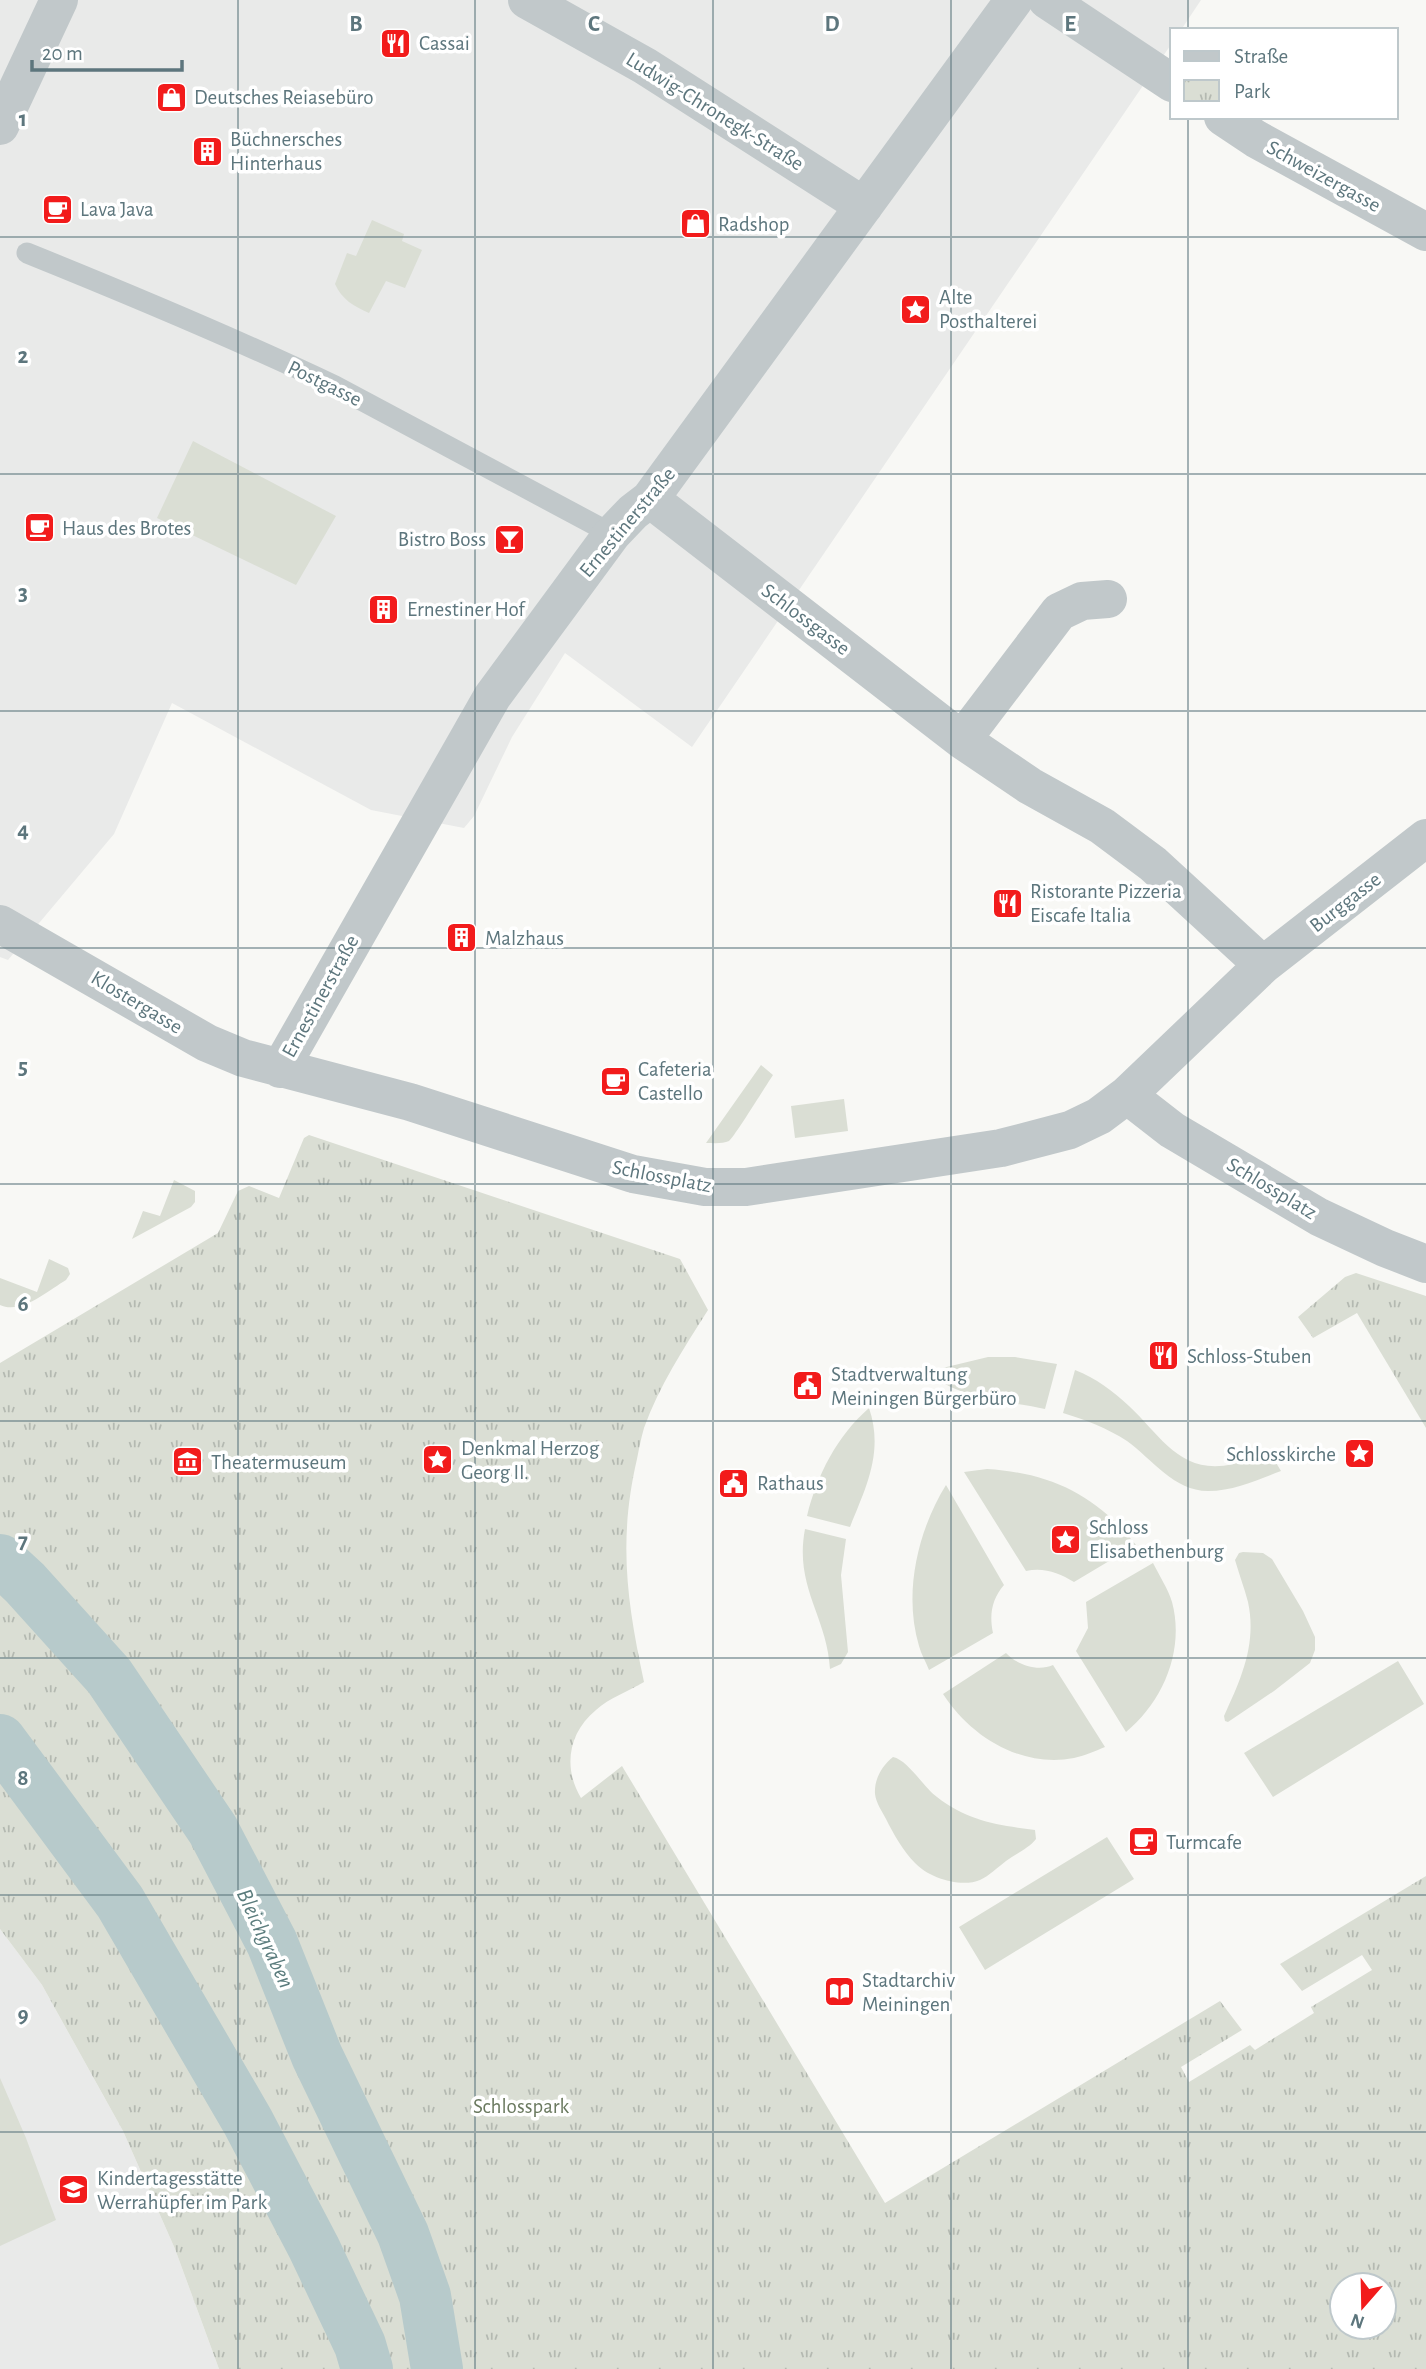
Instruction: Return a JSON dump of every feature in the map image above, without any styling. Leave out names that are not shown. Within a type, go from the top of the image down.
[{"type":"street","points":[[0,126],[59,0]]},
{"type":"street","name":"Ludwig-Chronegk-Straße","points":[[527,0],[645,66],[864,206]]},
{"type":"street","name":"Ernestinerstraße","points":[[279,1069],[492,697],[612,534],[650,499],[1014,0]]},
{"type":"street","points":[[1047,0],[1170,82]]},
{"type":"street","name":"Schweizergasse","points":[[1226,119],[1256,139],[1426,232]]},
{"type":"street","name":"Schlossgasse","points":[[650,499],[962,740],[1030,786],[1102,826],[1153,864],[1263,965]]},
{"type":"street","points":[[962,740],[1059,612],[1082,601],[1108,599]]},
{"type":"street","name":"Burggasse","points":[[1263,965],[1426,838]]},
{"type":"street","name":"Klostergasse","points":[[0,924],[206,1043],[279,1069]]},
{"type":"street","name":"Schlossplatz","points":[[279,1069],[410,1102],[633,1174],[705,1187],[746,1188],[1040,1139],[1070,1130],[1100,1116],[1127,1096],[1263,965]]},
{"type":"street","name":"Schlossplatz","points":[[1127,1096],[1172,1130],[1319,1217],[1426,1264]]},
{"type":"lane","name":"Postgasse","points":[[27,253],[188,319],[335,386],[612,534]]},
{"type":"shaded area","points":[[0,0],[1201,0],[1182,28],[1170,28],[1170,46],[692,747],[565,653],[512,737],[474,816],[464,828],[371,810],[172,703],[114,834],[8,960],[0,957]]},
{"type":"shaded area","name":"Kindertagesstätte Werrahüpfer im Park","points":[[0,1929],[42,1985],[123,2131],[175,2249],[219,2369],[0,2369]]},
{"type":"green space","points":[[372,220],[404,234],[402,241],[422,250],[405,288],[386,281],[369,313],[353,305],[335,284],[347,253],[356,256]]},
{"type":"green space","points":[[193,441],[336,516],[296,585],[157,518]]},
{"type":"green space","points":[[761,1065],[773,1075],[737,1131],[727,1142],[706,1143]]},
{"type":"green space","points":[[844,1099],[848,1131],[795,1138],[791,1106]]},
{"type":"green space","name":"Schlosspark","points":[[309,1135],[680,1259],[708,1310],[650,1412],[631,1489],[626,1545],[627,1571],[633,1625],[644,1682],[607,1702],[579,1729],[571,1751],[572,1775],[581,1798],[622,1766],[885,2203],[1220,2001],[1242,2030],[1181,2067],[1189,2082],[1250,2045],[1255,2050],[1314,2013],[1311,2007],[1372,1970],[1362,1955],[1302,1991],[1280,1964],[1426,1876],[1426,2369],[219,2369],[175,2249],[123,2131],[42,1985],[0,1929],[0,1363],[218,1233],[238,1191],[249,1186],[279,1198],[304,1138]]},
{"type":"green space","points":[[174,1180],[195,1191],[195,1202],[191,1207],[132,1239],[143,1211],[160,1216]]},
{"type":"green space","points":[[49,1259],[68,1268],[70,1274],[66,1280],[26,1304],[17,1307],[0,1305],[0,1278],[37,1292]]},
{"type":"green space","points":[[1356,1273],[1426,1296],[1426,1428],[1357,1313],[1313,1338],[1298,1317],[1345,1277]]},
{"type":"green space","points":[[988,1357],[1015,1357],[1057,1364],[1045,1409],[967,1393],[939,1380],[930,1371]]},
{"type":"green space","points":[[1075,1370],[1117,1395],[1162,1441],[1186,1459],[1215,1466],[1238,1463],[1269,1451],[1281,1471],[1227,1489],[1208,1491],[1185,1486],[1164,1473],[1119,1436],[1063,1413]]},
{"type":"green space","points":[[869,1408],[875,1440],[874,1454],[867,1483],[850,1527],[807,1516],[816,1486],[830,1457],[847,1431]]},
{"type":"green space","points":[[987,1469],[1032,1476],[1070,1490],[1105,1513],[1136,1545],[1074,1582],[1051,1572],[1026,1571],[964,1472]]},
{"type":"green space","points":[[946,1485],[1004,1585],[992,1607],[993,1633],[929,1670],[914,1626],[913,1584],[921,1542]]},
{"type":"green space","points":[[805,1529],[846,1539],[841,1575],[848,1652],[841,1664],[830,1669],[828,1650],[807,1585],[803,1549]]},
{"type":"green space","points":[[1239,1553],[1263,1553],[1272,1559],[1303,1611],[1315,1637],[1315,1650],[1310,1663],[1228,1722],[1224,1716],[1249,1647],[1248,1602],[1235,1560]]},
{"type":"green space","points":[[1153,1563],[1172,1602],[1176,1638],[1168,1674],[1160,1690],[1151,1706],[1126,1732],[1076,1651],[1088,1628],[1086,1602]]},
{"type":"green space","points":[[1006,1653],[1028,1666],[1041,1668],[1053,1665],[1105,1747],[1074,1758],[1035,1758],[999,1746],[968,1724],[943,1694]]},
{"type":"green space","points":[[1398,1661],[1424,1704],[1273,1797],[1244,1753]]},
{"type":"green space","points":[[893,1757],[904,1763],[932,1793],[960,1812],[983,1821],[1035,1830],[1036,1839],[980,1880],[955,1882],[928,1873],[915,1863],[902,1847],[877,1801],[877,1778]]},
{"type":"green space","points":[[1107,1837],[1134,1879],[985,1970],[959,1927]]},
{"type":"green space","points":[[0,2078],[26,2138],[56,2220],[0,2246]]},
{"type":"waterway","name":"Bleichgraben","points":[[0,1560],[25,1583],[109,1676],[213,1830],[272,1943],[317,2056],[403,2234],[425,2296],[437,2369]]},
{"type":"waterway","name":"Bleichgraben","points":[[0,1740],[120,1902],[248,2122],[314,2248],[360,2345],[367,2369]]},
{"type":"place","name":"Cassai","points":[[396,43]]},
{"type":"place","name":"Deutsches Reiasebüro","points":[[171,97]]},
{"type":"place","name":"Büchnersches Hinterhaus","points":[[207,151]]},
{"type":"place","name":"Lava Java","points":[[57,209]]},
{"type":"place","name":"Radshop","points":[[695,224]]},
{"type":"place","name":"Alte Posthalterei","points":[[916,309]]},
{"type":"place","name":"Haus des Brotes","points":[[39,528]]},
{"type":"place","name":"Bistro Boss","points":[[509,539]]},
{"type":"place","name":"Ernestiner Hof","points":[[384,609]]},
{"type":"place","name":"Ristorante Pizzeria Eiscafe Italia","points":[[1007,903]]},
{"type":"place","name":"Malzhaus","points":[[462,938]]},
{"type":"place","name":"Cafeteria Castello","points":[[615,1081]]},
{"type":"place","name":"Schloss-Stuben","points":[[1164,1356]]},
{"type":"place","name":"Stadtverwaltung Meiningen Bürgerbüro","points":[[808,1386]]},
{"type":"place","name":"Schlosskirche","points":[[1359,1454]]},
{"type":"place","name":"Denkmal Herzog Georg II.","points":[[438,1460]]},
{"type":"place","name":"Theatermuseum","points":[[188,1462]]},
{"type":"place","name":"Rathaus","points":[[734,1483]]},
{"type":"place","name":"Schloss Elisabethenburg","points":[[1066,1539]]},
{"type":"place","name":"Turmcafe","points":[[1143,1842]]},
{"type":"place","name":"Stadtarchiv Meiningen","points":[[839,1992]]},
{"type":"place","name":"Kindertagesstätte Werrahüpfer im Park","points":[[74,2190]]}]
